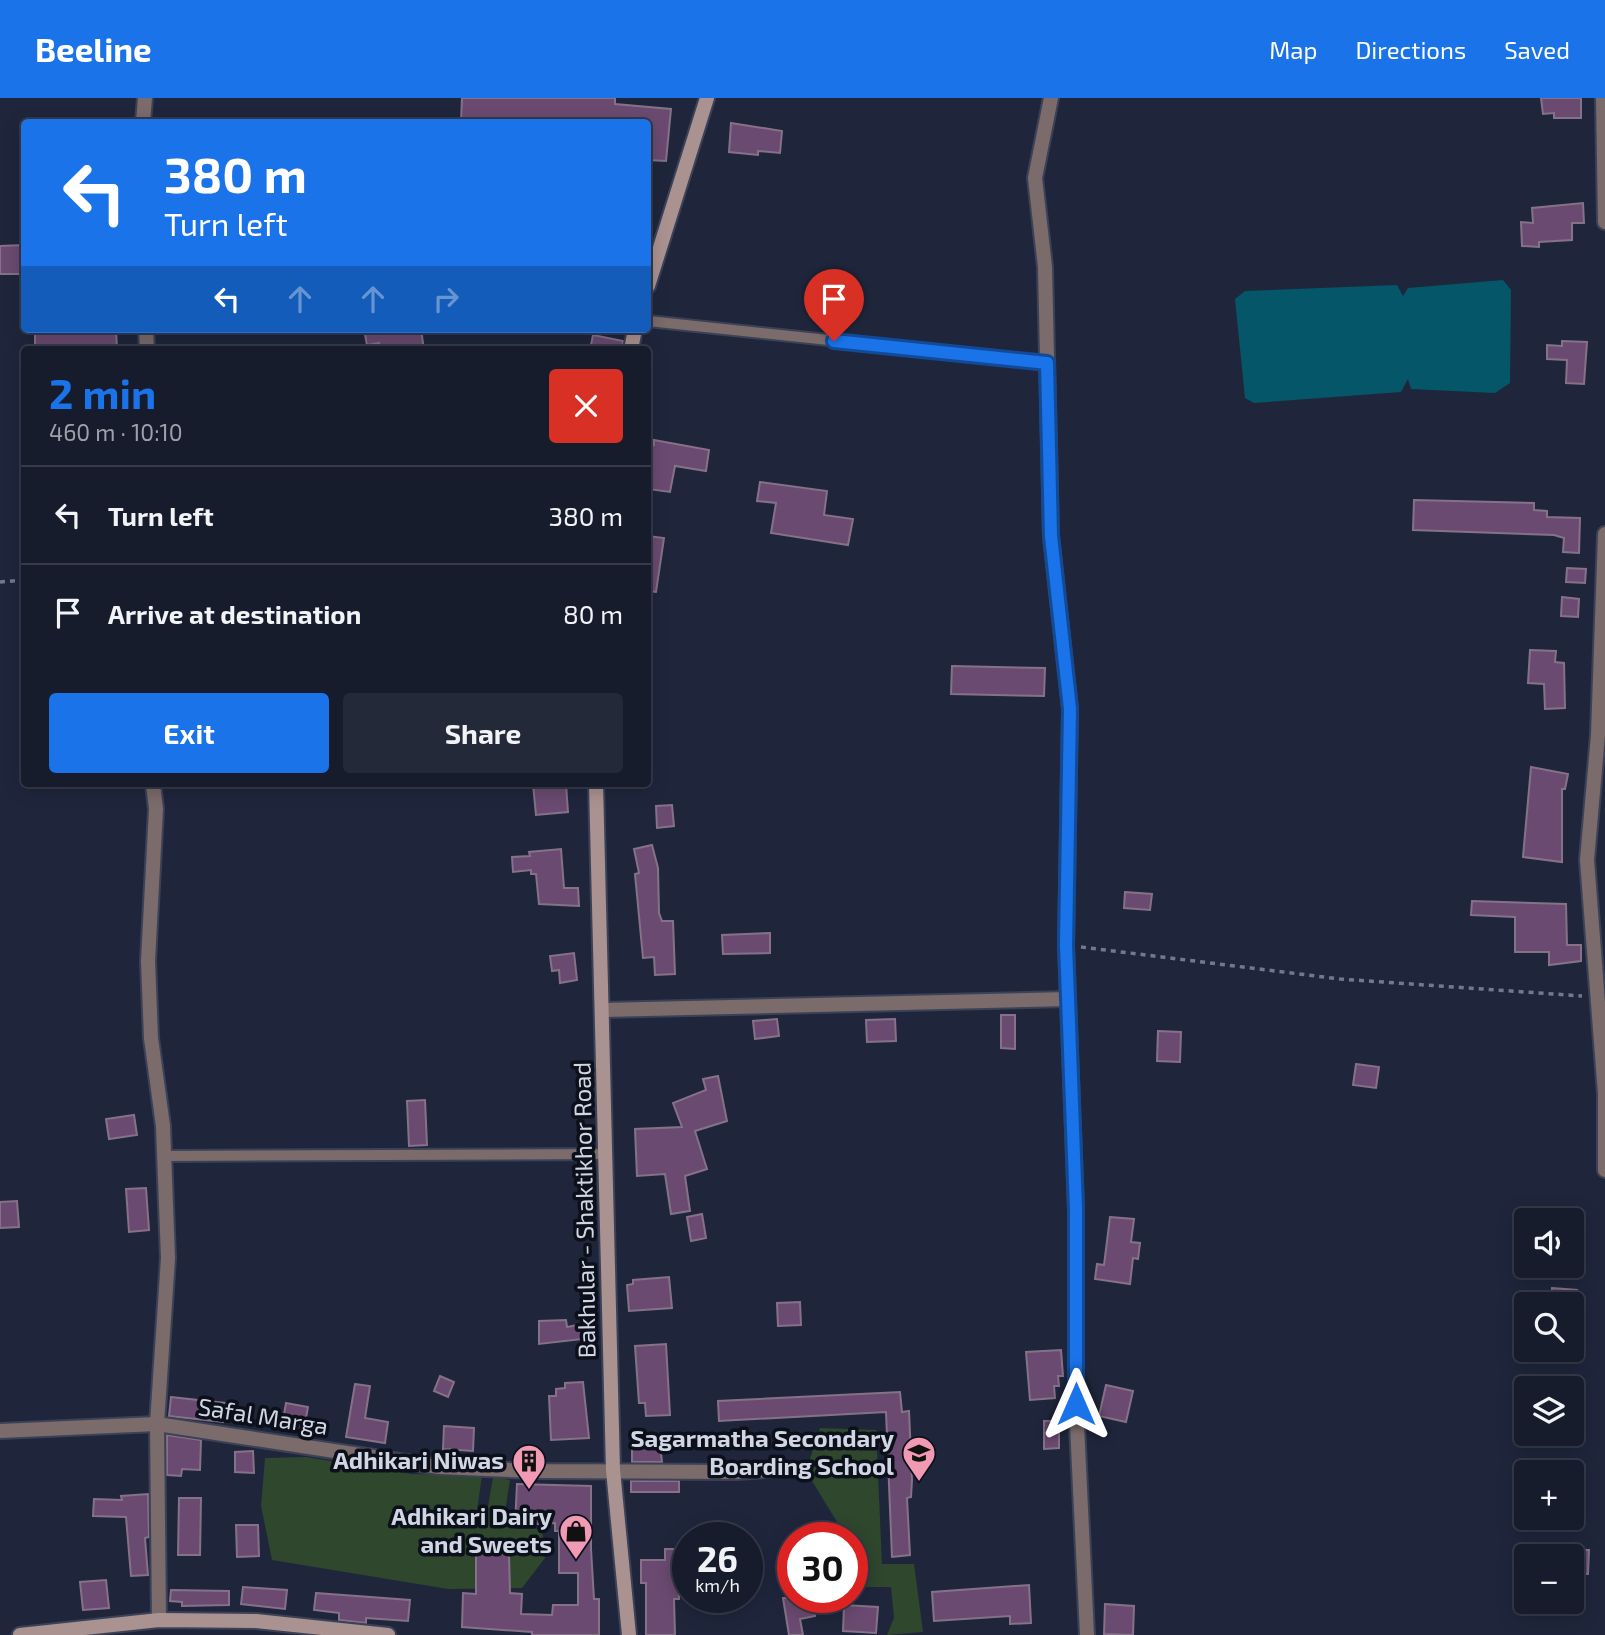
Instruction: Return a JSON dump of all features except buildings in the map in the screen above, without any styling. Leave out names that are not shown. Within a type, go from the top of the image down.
[{"type":"street","points":[[143,119],[145,98]]},
{"type":"street","points":[[651,277],[708,98]]},
{"type":"street","points":[[1051,98],[1035,178],[1045,267],[1051,536],[1070,709],[1066,945],[1076,1209],[1076,1418],[1087,1635]]},
{"type":"street","points":[[1603,98],[1605,222]]},
{"type":"street","points":[[1605,534],[1598,735],[1587,860],[1605,1094],[1605,1170]]},
{"type":"street","points":[[153,787],[156,809],[149,974],[151,1038],[163,1126],[167,1258],[158,1424],[159,1620]]},
{"type":"street","name":"Bakhular - Shaktikhor Road","points":[[596,787],[613,1470],[629,1635]]},
{"type":"street","points":[[603,1010],[1068,999]]},
{"type":"street","name":"Safal Marga","points":[[0,1431],[158,1424],[439,1467],[532,1471],[736,1472],[782,1469]]},
{"type":"street","points":[[20,1635],[140,1628],[159,1620],[256,1621],[388,1635]]},
{"type":"lane","points":[[651,321],[1047,363]]},
{"type":"lane","points":[[164,1156],[607,1154]]},
{"type":"path","points":[[0,582],[21,580]]},
{"type":"path","points":[[1066,945],[1340,979],[1597,997]]},
{"type":"green space","points":[[820,1428],[876,1430],[882,1564],[914,1564],[923,1632],[887,1635],[894,1618],[891,1587],[868,1587],[868,1522],[837,1522],[806,1471]]},
{"type":"green space","points":[[306,1457],[412,1474],[482,1475],[476,1518],[486,1518],[493,1477],[510,1480],[503,1524],[517,1529],[542,1529],[545,1558],[522,1588],[448,1589],[272,1560],[261,1506],[265,1458]]},
{"type":"water","points":[[1503,280],[1511,290],[1510,383],[1495,393],[1411,389],[1408,379],[1401,392],[1254,403],[1245,398],[1235,299],[1245,291],[1397,285],[1403,296],[1408,288]]},
{"type":"place","name":"Sagarmatha Secondary Boarding School","points":[[919,1483]]},
{"type":"place","name":"Adhikari Niwas","points":[[529,1491]]},
{"type":"place","name":"Adhikari Dairy and Sweets","points":[[576,1561]]},
{"type":"route","points":[[834,341],[1047,363],[1051,536],[1070,709],[1066,945],[1076,1209],[1076,1404]]}]
